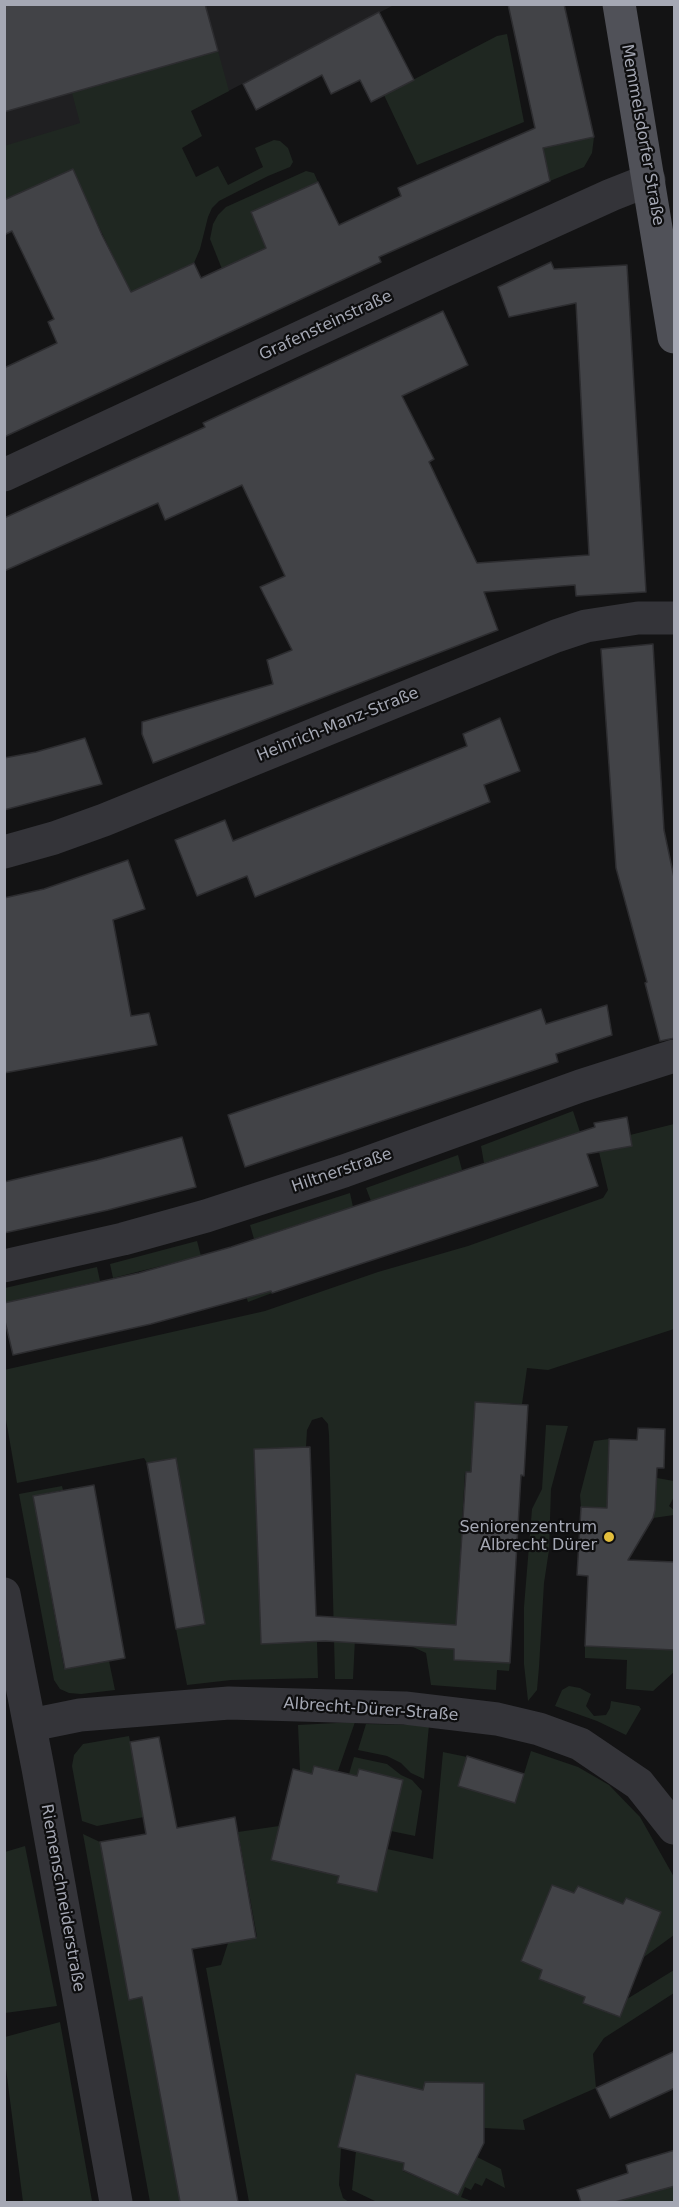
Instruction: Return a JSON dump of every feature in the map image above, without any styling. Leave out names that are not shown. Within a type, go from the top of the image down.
[{"type":"main road","name":"Memmelsdorfer Straße","points":[[619,4],[675,337]]},
{"type":"street","name":"Grafensteinstraße","points":[[4,475],[417,283],[611,195],[650,180]]},
{"type":"street","name":"Heinrich-Manz-Straße","points":[[4,852],[54,838],[104,820],[556,636],[586,626],[638,618],[675,618]]},
{"type":"street","name":"Hiltnerstraße","points":[[4,1266],[123,1239],[206,1216],[344,1171],[580,1086],[675,1056]]},
{"type":"street","name":"Riemenschneiderstraße","points":[[4,1594],[31,1725],[116,2202]]},
{"type":"street","name":"Albrecht-Dürer-Straße","points":[[31,1725],[80,1715],[229,1702],[405,1708],[497,1719],[539,1729],[580,1744],[639,1784],[675,1828]]},
{"type":"shaded area","points":[[4,5],[394,5],[190,111],[5,200]]},
{"type":"shaded area","points":[[507,34],[524,122],[417,165],[384,95],[497,36]]},
{"type":"shaded area","points":[[218,51],[229,91],[191,111],[202,136],[182,148],[196,177],[218,166],[228,185],[263,167],[255,148],[274,140],[280,141],[288,148],[293,162],[290,167],[219,201],[212,208],[208,217],[194,263],[146,285],[178,355],[159,363],[126,284],[85,197],[5,200],[4,146],[80,123],[72,93]]},
{"type":"shaded area","points":[[594,137],[592,153],[584,167],[550,181],[543,148]]},
{"type":"shaded area","points":[[306,171],[314,173],[318,182],[251,212],[266,248],[222,269],[210,239],[213,224],[218,215],[226,207]]},
{"type":"shaded area","points":[[573,1111],[580,1132],[484,1163],[481,1146]]},
{"type":"shaded area","points":[[674,1124],[674,1329],[548,1370],[527,1368],[522,1404],[475,1402],[471,1472],[465,1472],[454,1659],[510,1663],[509,1671],[497,1670],[496,1690],[431,1685],[426,1653],[413,1647],[414,1622],[356,1619],[353,1679],[335,1679],[329,1435],[328,1424],[322,1417],[312,1420],[307,1430],[306,1447],[254,1450],[261,1643],[317,1642],[318,1678],[231,1680],[187,1685],[176,1629],[205,1623],[176,1458],[147,1463],[144,1458],[17,1483],[5,1414],[4,1370],[265,1311],[378,1272],[468,1246],[603,1198],[608,1190],[599,1152],[632,1146],[630,1135]]},
{"type":"shaded area","points":[[458,1155],[462,1170],[371,1201],[366,1188]]},
{"type":"shaded area","points":[[350,1193],[353,1207],[254,1239],[250,1225]]},
{"type":"shaded area","points":[[254,1239],[272,1293],[248,1302],[231,1248]]},
{"type":"shaded area","points":[[197,1241],[201,1256],[113,1278],[110,1264]]},
{"type":"shaded area","points":[[97,1267],[100,1281],[5,1303],[5,1288]]},
{"type":"shaded area","points":[[546,1425],[568,1426],[551,1489],[549,1550],[544,1583],[537,1690],[528,1701],[524,1664],[524,1607],[532,1509],[542,1489]]},
{"type":"shaded area","points":[[609,1439],[607,1508],[581,1507],[580,1495],[594,1441]]},
{"type":"shaded area","points":[[657,1478],[674,1481],[674,1497],[669,1506],[674,1510],[674,1515],[653,1518]]},
{"type":"shaded area","points":[[62,1486],[63,1490],[33,1496],[64,1668],[109,1661],[115,1690],[69,1693],[60,1689],[54,1680],[19,1494]]},
{"type":"shaded area","points":[[585,1646],[674,1650],[674,1672],[653,1691],[626,1689],[627,1660],[585,1658]]},
{"type":"shaded area","points":[[569,1686],[580,1688],[591,1694],[586,1706],[594,1716],[606,1715],[611,1701],[639,1706],[641,1709],[626,1735],[597,1721],[555,1706],[562,1690]]},
{"type":"shaded area","points":[[355,1722],[338,1771],[315,1766],[312,1774],[300,1771],[298,1725]]},
{"type":"shaded area","points":[[366,1724],[429,1725],[424,1779],[387,1756],[358,1750]]},
{"type":"shaded area","points":[[129,1736],[144,1817],[97,1826],[82,1821],[72,1766],[74,1755],[83,1744]]},
{"type":"shaded area","points":[[531,1751],[578,1767],[609,1785],[640,1817],[674,1877],[674,1935],[644,1957],[661,1912],[626,1898],[623,1904],[578,1887],[574,1893],[552,1885],[522,1961],[542,1970],[539,1979],[585,1997],[583,2003],[619,2017],[627,1999],[674,1970],[674,1993],[604,2038],[593,2054],[596,2088],[523,2120],[525,2130],[484,2128],[484,2083],[425,2082],[423,2090],[338,2147],[341,2148],[339,2185],[343,2198],[349,2202],[249,2202],[206,1968],[221,1965],[228,1943],[257,1937],[238,1832],[279,1826],[291,1855],[289,1864],[339,1876],[338,1882],[387,1849],[433,1859],[443,1752],[467,1757],[515,1803]]},
{"type":"shaded area","points":[[354,1757],[387,1764],[412,1780],[422,1791],[415,1836],[391,1831],[403,1780],[359,1769],[357,1776],[349,1774]]},
{"type":"shaded area","points":[[83,1834],[100,1842],[129,2000],[142,1997],[180,2202],[150,2202]]},
{"type":"shaded area","points":[[25,1846],[57,2006],[5,2013],[5,1852]]},
{"type":"shaded area","points":[[60,2022],[92,2201],[23,2202],[5,2061],[5,2037]]},
{"type":"shaded area","points":[[356,2151],[404,2163],[403,2171],[458,2195],[477,2157],[501,2169],[505,2188],[486,2178],[482,2186],[475,2183],[471,2190],[465,2187],[461,2197],[474,2202],[377,2202],[352,2190]]},
{"type":"shaded area","points":[[674,2185],[674,2202],[613,2202],[635,2195]]},
{"type":"building","points":[[4,4],[205,4],[218,51],[4,112]]},
{"type":"building","points":[[508,4],[564,4],[594,137],[543,148],[550,181],[379,257],[381,262],[4,437],[4,368],[57,343],[48,322],[54,319],[12,231],[4,235],[4,200],[73,169],[102,235],[131,292],[194,263],[201,278],[266,248],[251,212],[318,182],[339,225],[401,196],[398,188],[535,128]]},
{"type":"building","points":[[379,12],[414,80],[371,102],[360,80],[331,94],[322,75],[256,110],[243,84]]},
{"type":"building","points":[[551,262],[554,269],[627,265],[646,592],[576,596],[575,585],[484,592],[498,630],[153,763],[142,734],[142,722],[273,684],[267,660],[292,650],[260,587],[285,576],[242,485],[165,520],[158,503],[4,571],[4,518],[205,427],[203,423],[443,311],[468,365],[402,396],[434,459],[429,462],[477,563],[589,555],[576,303],[509,317],[498,287]]},
{"type":"building","points":[[653,644],[664,830],[675,882],[675,1038],[660,1041],[645,983],[647,982],[616,868],[601,649]]},
{"type":"building","points":[[500,718],[520,771],[484,785],[490,802],[255,897],[247,876],[197,896],[175,840],[225,820],[233,841],[467,746],[463,734]]},
{"type":"building","points":[[85,738],[102,784],[4,810],[4,758],[36,752]]},
{"type":"building","points":[[128,860],[145,909],[113,920],[131,1016],[149,1013],[157,1045],[4,1073],[4,898],[44,889]]},
{"type":"building","points":[[607,1005],[612,1035],[556,1054],[558,1062],[245,1167],[228,1115],[541,1009],[546,1024]]},
{"type":"building","points":[[627,1117],[632,1146],[587,1154],[598,1186],[272,1293],[271,1291],[151,1324],[13,1355],[4,1317],[4,1303],[139,1273],[231,1247],[595,1127],[594,1123]]},
{"type":"building","points":[[182,1137],[196,1187],[108,1210],[4,1233],[4,1182]]},
{"type":"building","points":[[475,1402],[528,1405],[524,1476],[521,1475],[510,1663],[454,1660],[454,1649],[325,1641],[261,1644],[254,1449],[310,1447],[316,1616],[456,1625],[466,1472],[471,1472]]},
{"type":"building","name":"Seniorenzentrum Albrecht Dürer","points":[[638,1428],[665,1429],[664,1468],[657,1468],[653,1518],[628,1560],[675,1562],[675,1650],[585,1646],[588,1576],[577,1575],[581,1507],[607,1508],[609,1439],[637,1440]]},
{"type":"building","points":[[176,1458],[205,1624],[176,1629],[147,1463]]},
{"type":"building","points":[[94,1485],[125,1658],[65,1669],[33,1496]]},
{"type":"building","points":[[159,1737],[177,1828],[235,1817],[256,1938],[192,1949],[238,2202],[180,2202],[142,1997],[129,2000],[100,1842],[146,1834],[130,1742]]},
{"type":"building","points":[[467,1756],[524,1774],[515,1803],[458,1786]]},
{"type":"building","points":[[314,1766],[357,1776],[359,1769],[403,1780],[377,1892],[337,1883],[339,1876],[271,1860],[293,1769],[312,1774]]},
{"type":"building","points":[[552,1885],[574,1893],[578,1886],[623,1904],[626,1898],[661,1912],[620,2017],[583,2003],[585,1997],[539,1979],[542,1970],[521,1961]]},
{"type":"building","points":[[675,2051],[675,2088],[610,2118],[596,2088]]},
{"type":"building","points":[[356,2074],[423,2090],[425,2082],[484,2083],[484,2143],[458,2195],[403,2170],[404,2163],[338,2147]]},
{"type":"building","points":[[675,2150],[675,2186],[615,2202],[581,2202],[577,2190],[628,2173],[626,2165]]},
{"type":"place","name":"Seniorenzentrum Albrecht Dürer","points":[[609,1537]]}]
